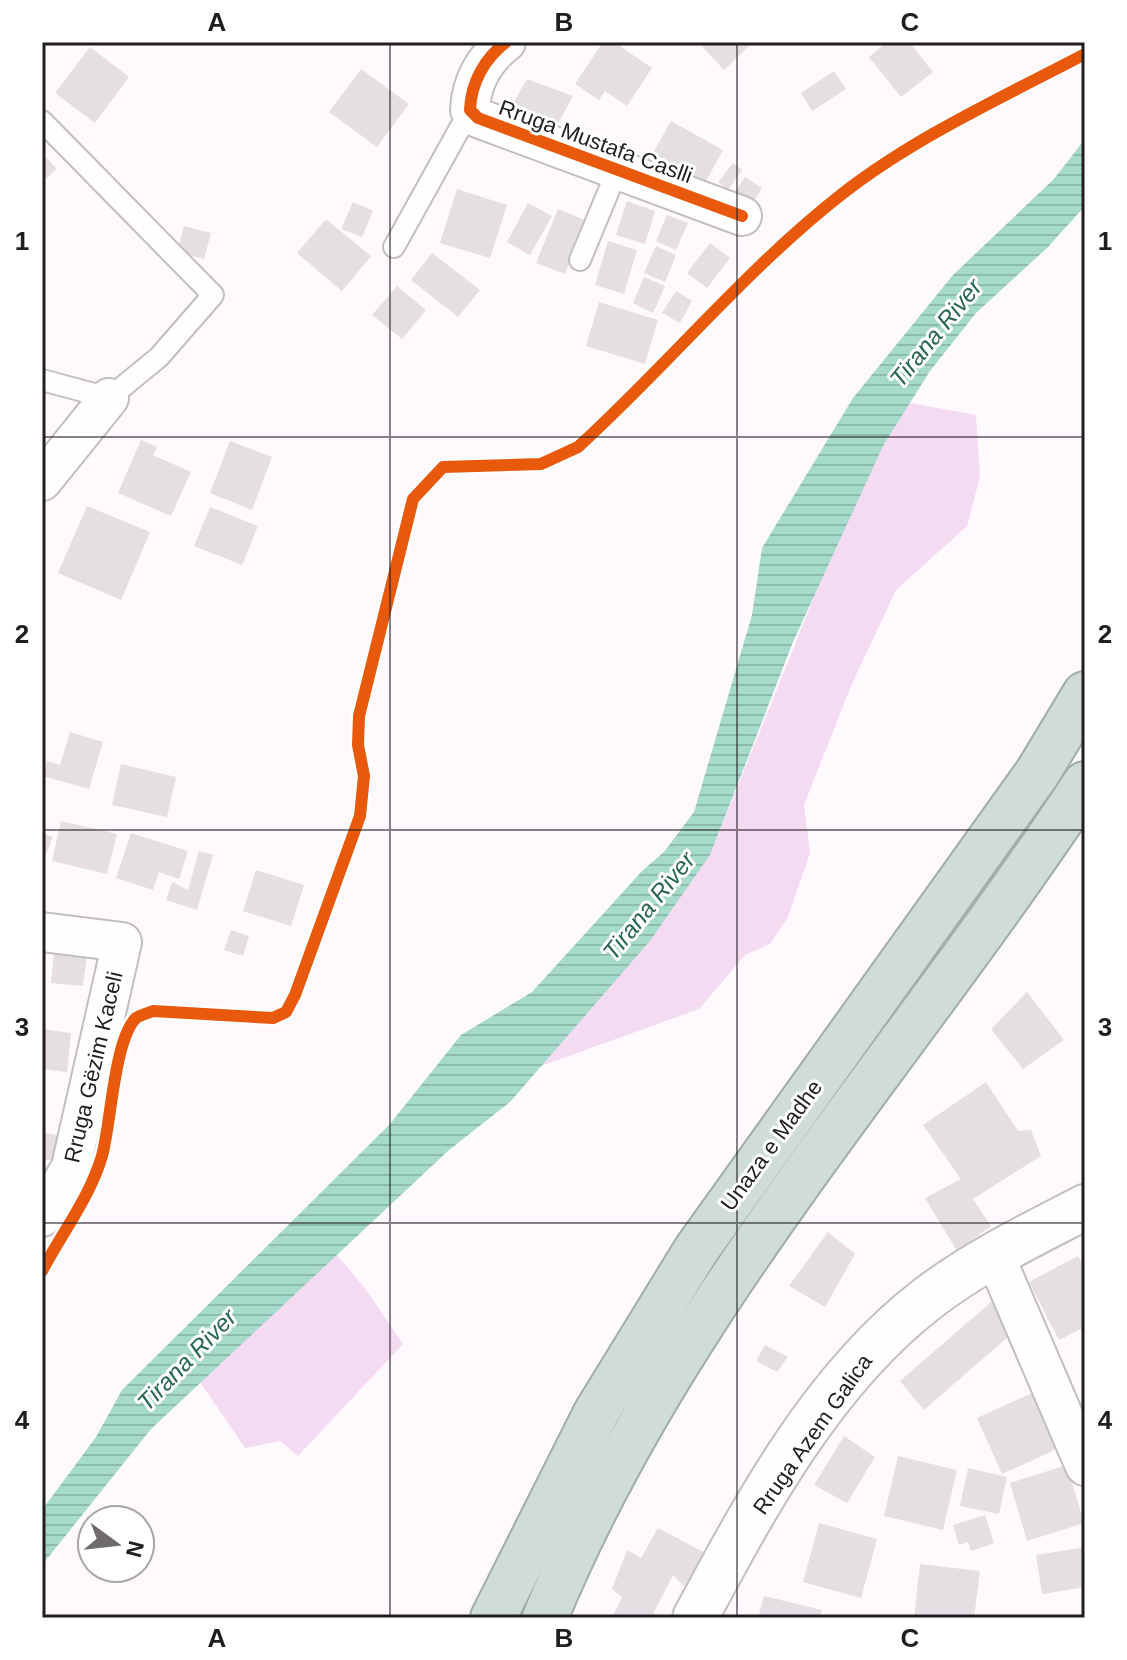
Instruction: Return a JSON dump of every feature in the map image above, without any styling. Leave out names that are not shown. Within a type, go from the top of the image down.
[{"type":"highway","name":"Unaza e Madhe","points":[[493,1618],[596,1413],[696,1250],[1038,772],[1085,694]]},
{"type":"highway","name":"Unaza e Madhe","points":[[545,1618],[592,1515],[637,1431],[835,1130],[1085,784]]},
{"type":"highway","points":[[575,1618],[637,1431]]},
{"type":"highway","points":[[484,1618],[543,1515]]},
{"type":"main road","name":"Rruga Azem Galica","points":[[695,1618],[773,1481],[846,1378],[887,1333],[928,1298],[994,1254],[1085,1207]]},
{"type":"street","name":"Rruga Mustafa Caslli","points":[[506,42],[482,69],[471,92],[470,110],[489,124],[742,216]]},
{"type":"street","points":[[42,481],[109,398]]},
{"type":"street","name":"Rruga Gëzim Kaceli","points":[[42,932],[122,942],[71,1167],[50,1229]]},
{"type":"street","points":[[994,1254],[1083,1453]]},
{"type":"lane","points":[[394,247],[470,110]]},
{"type":"lane","points":[[42,121],[213,295],[159,357],[109,398],[42,380]]},
{"type":"lane","name":"Rruga Mustafa Caslli","points":[[580,260],[617,171]]},
{"type":"path","points":[[132,1027],[137,1018],[153,1011],[273,1018],[286,1012],[320,932],[360,816],[364,776],[358,745],[359,716],[413,499],[428,480],[443,467],[541,464],[578,447],[778,250],[841,194],[892,158],[1085,54]]},
{"type":"path","points":[[42,1271],[50,1229]]},
{"type":"shaded area","points":[[910,403],[976,415],[980,477],[967,526],[896,590],[851,686],[804,805],[810,853],[788,917],[770,944],[745,955],[699,1009],[541,1066],[650,941],[710,855],[839,535],[883,446]]},
{"type":"shaded area","points":[[336,1254],[364,1287],[403,1344],[298,1456],[280,1441],[245,1448],[200,1382]]},
{"type":"water","name":"Tirana River","points":[[1085,139],[1085,206],[1047,248],[976,313],[930,371],[883,446],[793,642],[710,855],[650,941],[510,1102],[449,1150],[151,1429],[91,1504],[76,1504],[76,1523],[42,1565],[42,1510],[96,1437],[122,1390],[390,1124],[461,1035],[532,992],[643,870],[664,852],[694,812],[752,615],[762,548],[853,398],[953,275],[1054,179]]},
{"type":"building","points":[[603,42],[614,42],[652,68],[627,106],[605,91],[599,100],[575,84]]},
{"type":"building","points":[[698,42],[753,42],[724,70]]},
{"type":"building","points":[[887,42],[909,42],[933,72],[901,97],[869,57]]},
{"type":"building","points":[[90,47],[129,77],[95,123],[55,93]]},
{"type":"building","points":[[361,69],[409,104],[377,147],[329,112]]},
{"type":"building","points":[[834,71],[846,89],[812,111],[801,93]]},
{"type":"building","points":[[527,79],[573,96],[550,138],[522,129],[527,115],[510,109]]},
{"type":"building","points":[[671,121],[723,150],[704,185],[652,155]]},
{"type":"building","points":[[42,153],[57,169],[42,182]]},
{"type":"building","points":[[733,163],[742,170],[728,190],[718,182]]},
{"type":"building","points":[[745,177],[762,188],[752,204],[735,192]]},
{"type":"building","points":[[457,189],[507,205],[490,258],[440,243]]},
{"type":"building","points":[[627,201],[655,211],[645,244],[616,235]]},
{"type":"building","points":[[353,202],[373,211],[362,237],[341,229]]},
{"type":"building","points":[[528,203],[552,216],[530,255],[507,242]]},
{"type":"building","points":[[558,209],[587,221],[565,274],[536,263]]},
{"type":"building","points":[[667,215],[688,223],[676,250],[656,241]]},
{"type":"building","points":[[326,219],[371,256],[342,291],[297,253]]},
{"type":"building","points":[[184,226],[211,233],[204,259],[177,252]]},
{"type":"building","points":[[608,241],[637,250],[624,294],[595,285]]},
{"type":"building","points":[[710,243],[730,258],[707,288],[687,273]]},
{"type":"building","points":[[656,246],[676,255],[665,282],[644,273]]},
{"type":"building","points":[[432,253],[480,290],[458,317],[411,280]]},
{"type":"building","points":[[644,277],[665,286],[653,313],[633,303]]},
{"type":"building","points":[[397,286],[426,310],[402,339],[372,315]]},
{"type":"building","points":[[676,291],[692,301],[680,323],[662,313]]},
{"type":"building","points":[[599,302],[658,320],[645,364],[586,346]]},
{"type":"building","points":[[141,440],[157,447],[153,455],[191,472],[171,516],[118,493]]},
{"type":"building","points":[[230,441],[272,457],[252,510],[210,493]]},
{"type":"building","points":[[87,506],[150,532],[121,600],[58,573]]},
{"type":"building","points":[[210,507],[258,526],[242,565],[194,546]]},
{"type":"building","points":[[70,732],[103,742],[89,789],[43,776],[47,761],[60,765]]},
{"type":"building","points":[[121,764],[176,777],[167,817],[112,805]]},
{"type":"building","points":[[61,821],[117,834],[107,874],[52,861]]},
{"type":"building","points":[[42,833],[53,837],[42,864]]},
{"type":"building","points":[[131,833],[188,851],[179,879],[159,872],[153,890],[116,878]]},
{"type":"building","points":[[199,851],[213,855],[197,910],[166,900],[172,882],[188,890]]},
{"type":"building","points":[[256,870],[304,885],[291,926],[243,911]]},
{"type":"building","points":[[231,930],[249,936],[243,956],[224,950]]},
{"type":"building","points":[[55,943],[88,946],[83,986],[51,983]]},
{"type":"building","points":[[1027,992],[1064,1040],[1023,1069],[991,1029]]},
{"type":"building","points":[[42,1029],[71,1033],[67,1072],[42,1069]]},
{"type":"building","points":[[986,1082],[1018,1131],[1031,1130],[1041,1156],[973,1199],[991,1226],[957,1251],[925,1198],[961,1179],[923,1125]]},
{"type":"building","points":[[42,1133],[66,1136],[63,1162],[42,1159]]},
{"type":"building","points":[[828,1232],[855,1254],[825,1307],[789,1286]]},
{"type":"building","points":[[1078,1256],[1085,1269],[1085,1327],[1059,1340],[1029,1282]]},
{"type":"building","points":[[998,1296],[1023,1324],[924,1410],[900,1381]]},
{"type":"building","points":[[765,1345],[788,1357],[777,1372],[756,1361]]},
{"type":"building","points":[[1032,1393],[1057,1449],[1002,1474],[977,1418]]},
{"type":"building","points":[[844,1436],[875,1457],[847,1503],[814,1485]]},
{"type":"building","points":[[898,1456],[957,1470],[943,1530],[884,1516]]},
{"type":"building","points":[[1067,1465],[1084,1523],[1027,1541],[1010,1483]]},
{"type":"building","points":[[968,1468],[1007,1477],[999,1514],[960,1506]]},
{"type":"building","points":[[985,1515],[994,1543],[971,1551],[968,1542],[959,1545],[953,1525]]},
{"type":"building","points":[[819,1523],[877,1539],[861,1598],[803,1582]]},
{"type":"building","points":[[658,1528],[707,1554],[684,1586],[673,1575],[651,1618],[612,1618],[622,1597],[612,1589],[627,1550],[641,1558]]},
{"type":"building","points":[[1085,1547],[1085,1587],[1042,1594],[1036,1555]]},
{"type":"building","points":[[920,1564],[980,1571],[974,1618],[914,1618]]},
{"type":"building","points":[[764,1596],[822,1610],[820,1618],[758,1618]]},
{"type":"cycle path","points":[[506,42],[491,56],[476,81],[470,110],[478,118],[742,216]]},
{"type":"cycle path","points":[[42,1271],[97,1171],[118,1063],[123,1044],[136,1018],[153,1011],[273,1018],[286,1012],[295,995],[360,816],[364,776],[358,745],[359,716],[413,499],[443,467],[541,464],[578,447],[740,285],[842,194],[929,136],[1085,54]]}]
